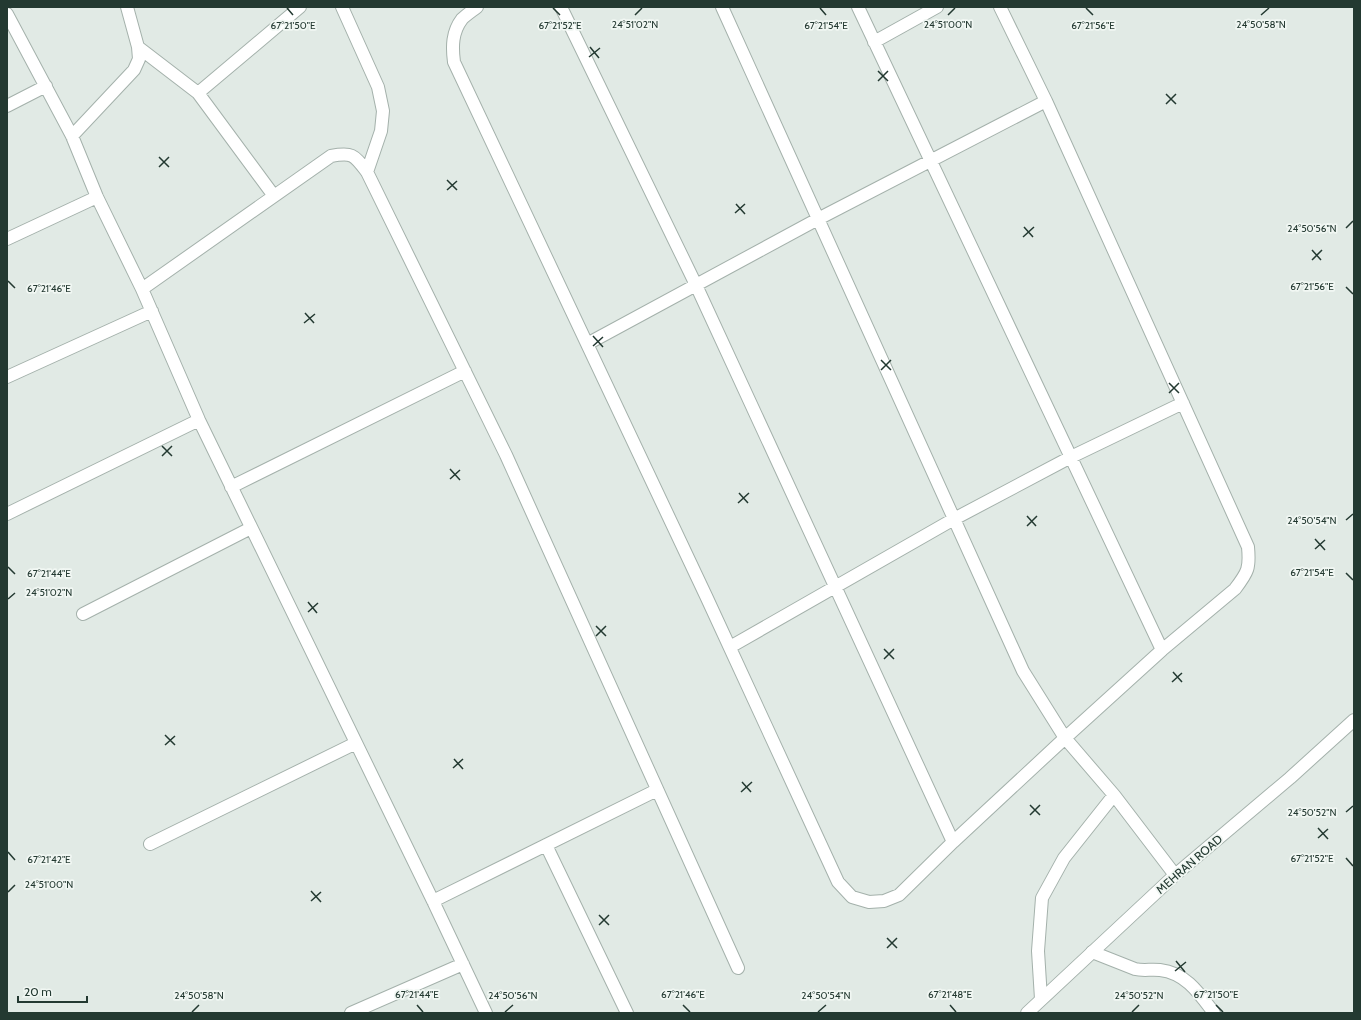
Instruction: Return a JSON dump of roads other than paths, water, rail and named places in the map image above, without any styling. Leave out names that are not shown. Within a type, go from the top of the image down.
[{"type":"street","points":[[72,136],[134,70],[139,58],[138,47],[127,7]]},
{"type":"street","points":[[198,93],[300,7]]},
{"type":"street","points":[[342,7],[378,87],[383,111],[381,131],[367,172]]},
{"type":"street","points":[[476,7],[462,19],[455,34],[452,46],[454,62],[730,647],[838,882],[852,898],[869,902],[884,901],[900,894],[953,842],[1065,738],[1162,650],[1235,589],[1249,567],[1248,547],[1046,101],[1000,7]]},
{"type":"street","points":[[562,7],[696,285],[953,842]]},
{"type":"street","points":[[722,7],[1023,671],[1065,738],[1114,795],[1175,875]]},
{"type":"street","points":[[858,7],[1162,650]]},
{"type":"street","points":[[874,42],[937,7]]},
{"type":"street","points":[[7,14],[72,136],[97,197],[142,289],[199,420],[486,1013]]},
{"type":"street","points":[[138,47],[198,93],[274,196]]},
{"type":"street","points":[[7,106],[46,86]]},
{"type":"street","points":[[587,344],[818,219],[1046,101]]},
{"type":"street","points":[[142,289],[331,156],[346,154],[356,158],[367,172],[506,454],[738,968]]},
{"type":"street","points":[[7,239],[97,197]]},
{"type":"street","points":[[7,377],[152,311]]},
{"type":"street","points":[[231,487],[465,371]]},
{"type":"street","points":[[730,647],[954,519],[1071,457],[1183,403]]},
{"type":"street","points":[[7,514],[199,420]]},
{"type":"street","points":[[83,614],[251,528]]},
{"type":"street","name":"MEHRAN ROAD","points":[[1027,1013],[1175,875],[1290,778],[1354,720]]},
{"type":"street","points":[[150,844],[356,743]]},
{"type":"street","points":[[433,901],[657,790]]},
{"type":"street","points":[[1041,999],[1038,951],[1042,898],[1064,858],[1114,795]]},
{"type":"street","points":[[546,845],[627,1013]]},
{"type":"street","points":[[1092,952],[1135,969],[1159,970],[1181,977],[1194,987],[1214,1013]]},
{"type":"street","points":[[351,1013],[463,964]]}]
